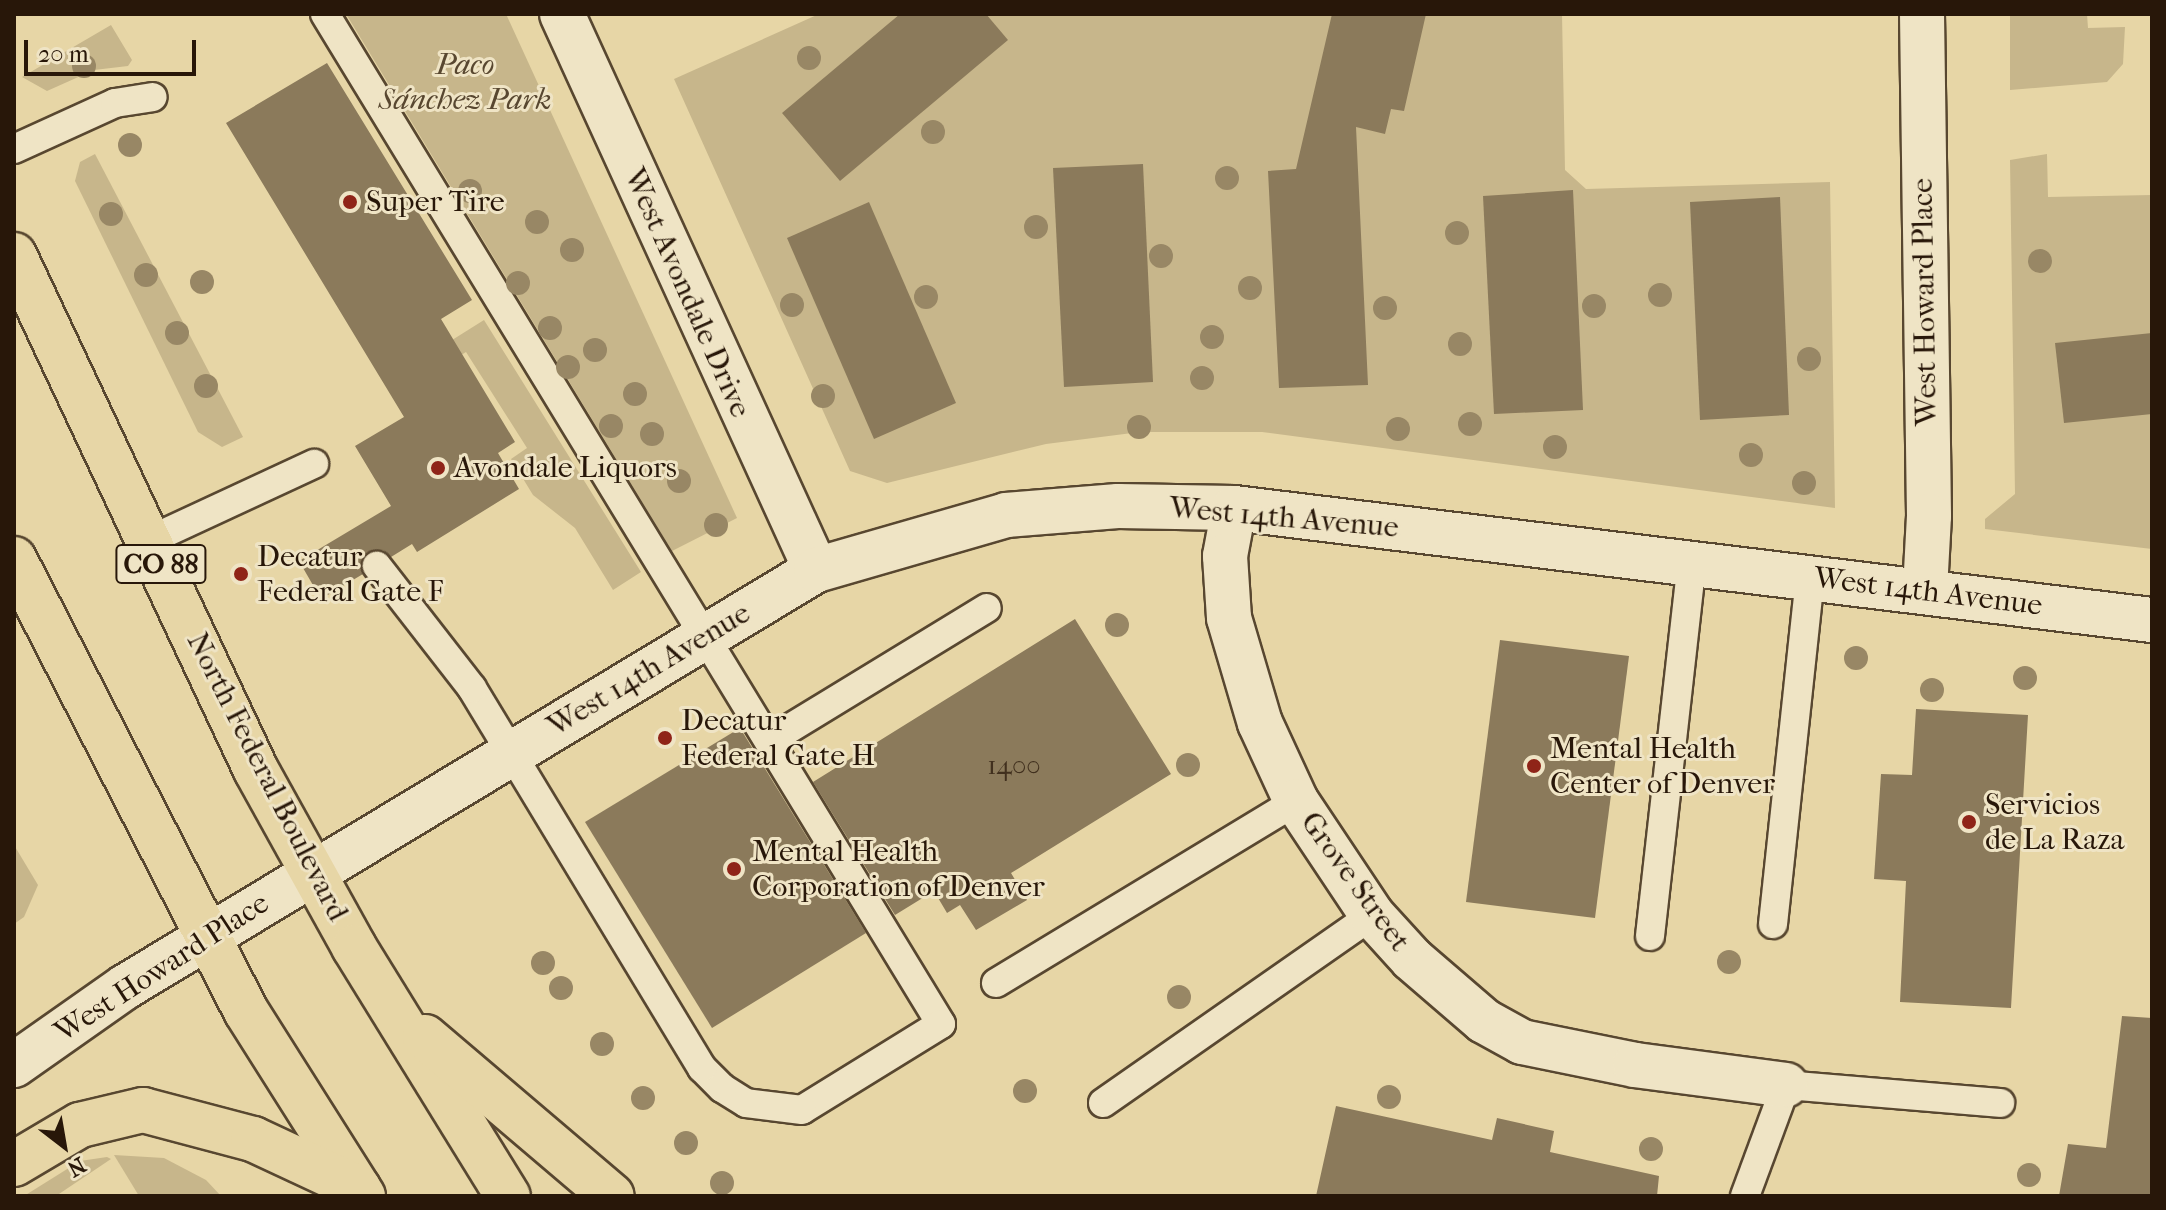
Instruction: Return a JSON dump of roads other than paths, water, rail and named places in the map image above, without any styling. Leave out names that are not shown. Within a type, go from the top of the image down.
[{"type":"main road","name":"North Federal Boulevard","points":[[14,255],[256,770],[311,873],[508,1196]]},
{"type":"main road","points":[[14,559],[246,1011],[361,1192]]},
{"type":"main road","points":[[393,1010],[612,1196]]},
{"type":"main road","points":[[14,1164],[80,1125],[143,1110],[253,1139],[361,1192]]},
{"type":"street","name":"West Avondale Drive","points":[[562,14],[816,570]]},
{"type":"street","name":"West Howard Place","points":[[1922,14],[1929,516],[1925,590]]},
{"type":"street","name":"West 14th Avenue","points":[[311,873],[816,570],[1006,515],[1118,506],[1234,508],[2152,620]]},
{"type":"street","name":"Grove Street","points":[[1234,508],[1225,556],[1229,618],[1260,723],[1296,801],[1372,915],[1459,1002],[1522,1042],[1635,1065],[1786,1085]]},
{"type":"street","name":"West Howard Place","points":[[14,1065],[207,936],[311,873]]},
{"type":"lane","points":[[325,14],[941,1024],[802,1110],[746,1103],[702,1068],[472,688],[377,566]]},
{"type":"lane","points":[[14,149],[115,103],[153,97]]},
{"type":"lane","points":[[150,540],[314,464]]},
{"type":"lane","points":[[1650,936],[1692,563]]},
{"type":"lane","points":[[1773,924],[1810,577]]},
{"type":"lane","points":[[769,741],[987,608]]},
{"type":"lane","points":[[996,983],[1296,801]]},
{"type":"lane","points":[[1103,1103],[1372,915]]},
{"type":"lane","points":[[1745,1196],[1786,1085],[2000,1103]]},
{"type":"place","name":"Super Tire","points":[[350,202]]},
{"type":"place","name":"Avondale Liquors","points":[[438,468]]},
{"type":"place","name":"Decatur Federal Gate F","points":[[241,574]]},
{"type":"place","name":"Decatur Federal Gate H","points":[[665,738]]},
{"type":"place","name":"Mental Health Center of Denver","points":[[1534,766]]},
{"type":"place","name":"Servicios de La Raza","points":[[1969,822]]},
{"type":"place","name":"Mental Health Corporation of Denver","points":[[734,869]]},
{"type":"park label","name":"Paco Sánchez Park","points":[[465,82]]}]
